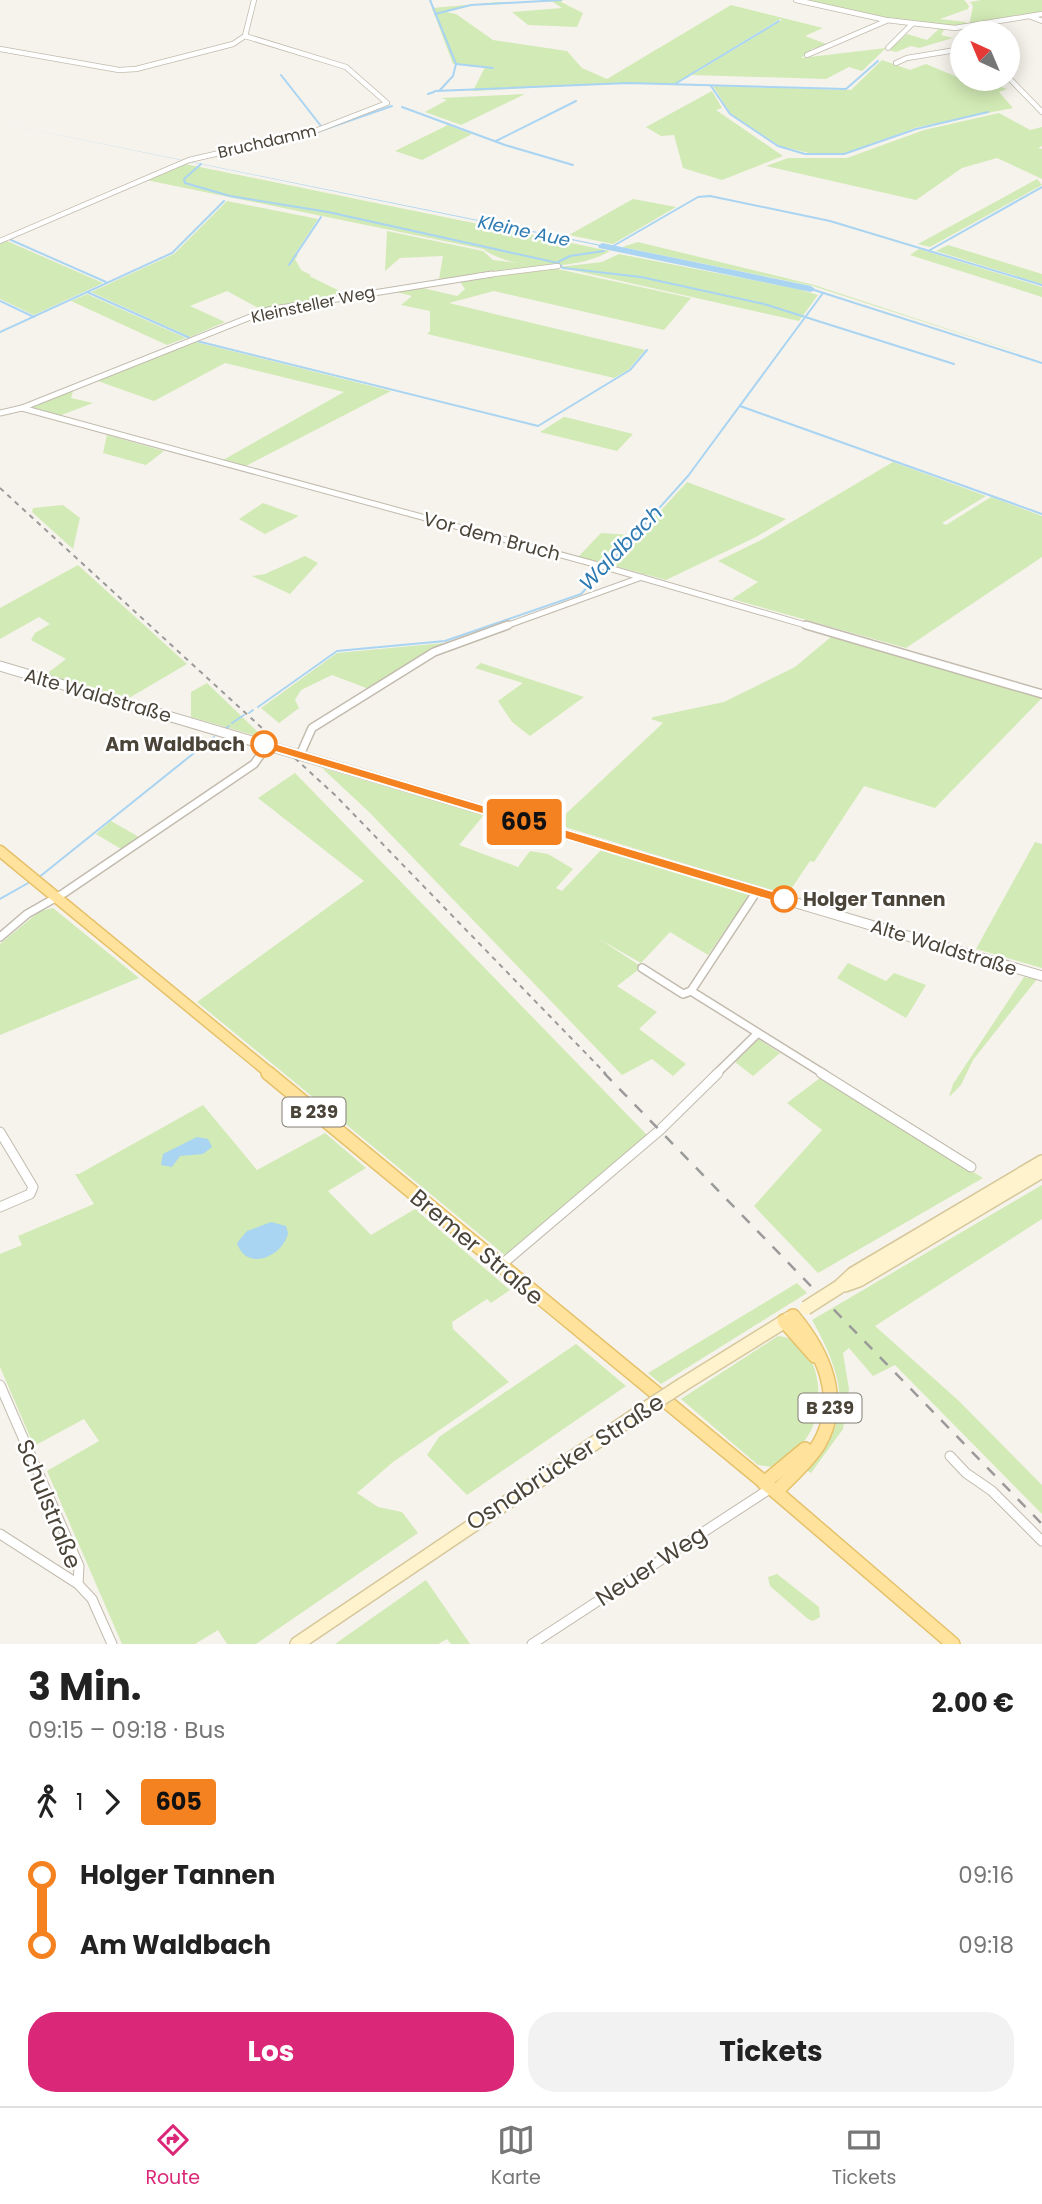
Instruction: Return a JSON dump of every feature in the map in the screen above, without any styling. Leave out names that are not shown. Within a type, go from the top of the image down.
[{"type":"main road","name":"Bremer Straße","points":[[0,851],[770,1488],[953,1644]]},
{"type":"main road","name":"Osnabrücker Straße","points":[[297,1644],[496,1507],[682,1385],[839,1287],[853,1275],[1042,1162]]},
{"type":"main road","name":"Osnabrücker Straße","points":[[839,1287],[859,1280],[1042,1171]]},
{"type":"main road","name":"B 239","points":[[770,1488],[814,1440],[825,1400],[821,1370],[795,1315]]},
{"type":"street","points":[[0,49],[126,70],[224,48],[246,36],[254,0]]},
{"type":"street","points":[[796,0],[886,20],[950,27]]},
{"type":"street","points":[[1002,21],[1042,14]]},
{"type":"street","points":[[1029,16],[1042,21]]},
{"type":"street","points":[[807,55],[848,37],[865,34],[886,20]]},
{"type":"street","points":[[888,48],[912,24]]},
{"type":"street","name":"Bruchdamm","points":[[0,241],[186,161],[325,128],[387,103],[346,67],[246,36]]},
{"type":"street","points":[[896,63],[907,58],[950,51]]},
{"type":"street","points":[[1020,90],[1042,112]]},
{"type":"street","name":"Kleinsteller Weg","points":[[0,413],[22,408],[242,319],[288,306],[426,283],[558,266]]},
{"type":"street","name":"Vor dem Bruch","points":[[22,408],[642,577],[1042,694]]},
{"type":"street","points":[[300,755],[312,728],[434,652],[642,577]]},
{"type":"street","name":"Alte Waldstraße","points":[[0,666],[1042,976]]},
{"type":"street","points":[[0,937],[27,914],[56,898],[254,764],[267,746]]},
{"type":"street","points":[[642,968],[683,994],[691,991],[757,891]]},
{"type":"street","points":[[691,991],[971,1167]]},
{"type":"street","points":[[500,1266],[660,1130],[758,1034]]},
{"type":"street","points":[[0,1132],[33,1187],[30,1194],[0,1207]]},
{"type":"street","name":"Schulstraße","points":[[0,1385],[79,1566],[79,1584]]},
{"type":"street","points":[[950,1456],[966,1473],[992,1491],[1042,1541]]},
{"type":"street","name":"Neuer Weg","points":[[532,1644],[770,1488]]},
{"type":"street","points":[[0,1534],[79,1584],[92,1599],[112,1644]]},
{"type":"green space","points":[[538,0],[563,0],[561,2],[583,13],[577,27],[528,25],[512,12],[562,8],[553,2]]},
{"type":"green space","points":[[800,0],[964,0],[969,6],[968,9],[940,19],[957,21],[950,21],[950,26],[882,18]]},
{"type":"green space","points":[[1042,0],[1042,13],[997,21],[970,21],[973,6],[970,2]]},
{"type":"green space","points":[[500,2],[502,4],[472,5],[446,12],[456,14],[493,40],[567,51],[582,68],[607,79],[731,5],[823,28],[805,36],[829,45],[812,49],[801,58],[886,48],[862,71],[849,67],[826,79],[692,75],[782,20],[780,19],[674,84],[616,83],[473,91],[485,67],[453,64],[432,8]]},
{"type":"green space","points":[[940,28],[945,28],[941,35],[950,37],[919,48],[911,46],[896,52],[889,50],[907,34],[927,40]]},
{"type":"green space","points":[[882,60],[910,70],[926,64],[950,74],[950,91],[1002,91],[999,92],[1013,108],[918,127],[842,154],[813,154],[780,146],[731,114],[713,86],[851,90]]},
{"type":"green space","points":[[712,91],[722,108],[716,110],[783,156],[722,180],[683,168],[674,135],[661,136],[646,127]]},
{"type":"green space","points":[[525,94],[461,125],[425,112],[447,100],[441,98]]},
{"type":"green space","points":[[999,113],[1030,130],[1042,127],[1042,146],[1038,148],[1042,149],[1042,179],[997,158],[962,168],[916,200],[766,166],[788,158],[847,158],[924,130]]},
{"type":"green space","points":[[448,125],[472,134],[422,160],[395,151]]},
{"type":"green space","points":[[185,164],[610,251],[596,258],[563,265],[528,265],[496,256],[483,249],[146,180]]},
{"type":"green space","points":[[1037,179],[1042,185],[930,247],[918,244]]},
{"type":"green space","points":[[633,199],[676,207],[613,244],[569,235]]},
{"type":"green space","points":[[227,201],[318,219],[295,254],[298,255],[295,259],[301,270],[311,275],[309,276],[346,294],[262,310],[227,291],[190,306],[225,322],[190,337],[91,292],[174,254]]},
{"type":"green space","points":[[387,231],[483,251],[493,260],[543,266],[439,279],[443,256],[400,258],[385,271]]},
{"type":"green space","points":[[7,241],[103,283],[34,315],[0,299],[0,244]]},
{"type":"green space","points":[[638,242],[814,285],[1042,360],[813,286],[622,247]]},
{"type":"green space","points":[[948,245],[1042,274],[1042,284],[936,251]]},
{"type":"green space","points":[[919,249],[1042,287],[1042,297],[910,255]]},
{"type":"green space","points":[[619,254],[818,295],[799,321],[559,267],[602,262]]},
{"type":"green space","points":[[553,268],[691,298],[664,330],[494,291],[449,303],[645,350],[628,370],[614,378],[427,334],[430,331],[430,311],[401,305],[412,296],[388,290],[414,286],[457,296],[465,289],[459,280]]},
{"type":"green space","points":[[87,294],[186,338],[167,345],[71,301]]},
{"type":"green space","points":[[192,341],[391,391],[246,466],[223,460],[344,392],[225,363],[154,401],[95,380]]},
{"type":"green space","points":[[74,388],[71,398],[93,403],[59,416],[29,408]]},
{"type":"green space","points":[[564,417],[633,434],[617,451],[540,432]]},
{"type":"green space","points":[[107,435],[164,451],[146,465],[103,453]]},
{"type":"green space","points":[[893,462],[986,496],[942,523],[946,525],[991,497],[1042,516],[1042,557],[906,648],[732,599],[758,582],[718,561],[761,540]]},
{"type":"green space","points":[[687,482],[786,519],[756,537],[666,580],[611,565]]},
{"type":"green space","points":[[263,503],[299,516],[265,534],[239,519]]},
{"type":"green space","points":[[63,505],[80,518],[73,549],[32,512],[33,508]]},
{"type":"green space","points":[[601,533],[631,535],[605,564],[578,557]]},
{"type":"green space","points":[[305,556],[318,563],[290,594],[252,576],[265,574]]},
{"type":"green space","points":[[78,565],[187,664],[129,698],[45,675],[66,659],[31,640],[35,633],[50,624],[39,617],[0,639],[0,608]]},
{"type":"green space","points":[[832,636],[1042,698],[935,808],[864,786],[814,862],[810,861],[787,895],[555,824],[663,723],[651,719],[653,717],[724,702],[795,667]]},
{"type":"green space","points":[[444,643],[369,689],[332,675],[301,690],[295,700],[299,708],[279,723],[261,708],[337,653]]},
{"type":"green space","points":[[481,663],[584,697],[530,736],[512,722],[498,701],[523,683],[475,668]]},
{"type":"green space","points":[[207,683],[264,738],[191,717],[191,692]]},
{"type":"green space","points":[[322,768],[484,815],[459,845],[518,867],[530,851],[548,854],[573,869],[556,888],[562,891],[601,850],[747,893],[749,896],[708,955],[670,932],[641,963],[599,939],[642,967],[617,986],[657,1012],[639,1029],[686,1064],[673,1076],[652,1059],[622,1075],[369,812]]},
{"type":"green space","points":[[295,773],[648,1136],[506,1256],[197,1002],[364,881],[258,798]]},
{"type":"green space","points":[[111,821],[139,837],[121,849],[96,834]]},
{"type":"green space","points":[[1035,842],[1042,844],[1042,968],[976,949]]},
{"type":"green space","points":[[53,908],[139,978],[0,1035],[0,944],[40,911]]},
{"type":"green space","points":[[848,963],[886,981],[894,973],[926,985],[906,1018],[837,978]]},
{"type":"green space","points":[[1024,977],[1037,979],[973,1060],[961,1085],[949,1097],[953,1084]]},
{"type":"green space","points":[[758,1039],[780,1053],[753,1076],[735,1062]]},
{"type":"green space","points":[[820,1078],[983,1178],[818,1273],[754,1206],[822,1130],[787,1103]]},
{"type":"green space","points":[[203,1105],[257,1170],[325,1133],[366,1168],[328,1191],[371,1235],[415,1209],[510,1290],[491,1303],[487,1299],[452,1322],[453,1329],[509,1382],[393,1462],[357,1493],[378,1507],[402,1512],[418,1533],[256,1644],[227,1644],[218,1630],[195,1644],[122,1644],[47,1471],[99,1441],[84,1419],[34,1446],[0,1367],[0,1254],[22,1245],[18,1236],[94,1204],[75,1174]]},
{"type":"green space","points":[[1042,1185],[1042,1219],[875,1326],[959,1401],[1042,1485],[1042,1514],[895,1365],[873,1376],[849,1348],[843,1353],[849,1389],[843,1429],[811,1473],[806,1470],[832,1434],[840,1405],[832,1361],[812,1320]]},
{"type":"green space","points":[[797,1283],[807,1293],[661,1384],[648,1373]]},
{"type":"green space","points":[[778,1336],[793,1340],[804,1350],[817,1379],[818,1395],[817,1412],[805,1440],[771,1467],[758,1465],[681,1399]]},
{"type":"green space","points":[[576,1344],[626,1386],[467,1495],[427,1455],[439,1437]]},
{"type":"green space","points":[[777,1574],[819,1607],[820,1617],[813,1621],[808,1619],[770,1586],[768,1577]]},
{"type":"green space","points":[[426,1580],[470,1644],[451,1644],[447,1639],[438,1644],[335,1644]]},
{"type":"water","points":[[0,123],[616,248],[615,249]]},
{"type":"water","points":[[197,1137],[208,1139],[212,1147],[203,1154],[180,1156],[172,1167],[161,1165],[163,1154]]},
{"type":"water","points":[[271,1222],[286,1226],[288,1233],[285,1242],[264,1258],[248,1257],[237,1243],[247,1231]]},
{"type":"waterway","points":[[430,0],[436,14]]},
{"type":"waterway","points":[[436,14],[471,5],[561,0]]},
{"type":"waterway","points":[[436,14],[456,64]]},
{"type":"waterway","points":[[675,84],[779,21]]},
{"type":"waterway","points":[[435,91],[628,83],[846,89],[878,61]]},
{"type":"waterway","points":[[440,90],[453,76],[456,64]]},
{"type":"waterway","points":[[456,64],[493,68]]},
{"type":"waterway","points":[[281,75],[321,126]]},
{"type":"waterway","points":[[711,86],[730,114],[778,146],[805,154],[844,154],[916,129],[988,112]]},
{"type":"waterway","points":[[428,94],[434,92]]},
{"type":"waterway","points":[[496,141],[576,101]]},
{"type":"waterway","points":[[317,132],[392,106]]},
{"type":"waterway","points":[[402,107],[505,145],[573,165]]},
{"type":"waterway","points":[[201,164],[184,179],[185,183],[230,196],[328,212],[558,263],[563,268],[641,277],[764,304],[805,317]]},
{"type":"waterway","points":[[930,250],[1042,187]]},
{"type":"waterway","points":[[608,249],[698,197],[710,196],[830,221],[1042,285]]},
{"type":"waterway","points":[[87,292],[172,253],[224,201]]},
{"type":"waterway","points":[[289,265],[321,217]]},
{"type":"waterway","points":[[11,240],[106,282]]},
{"type":"waterway","name":"Kleine Aue","points":[[602,246],[811,289]]},
{"type":"waterway","points":[[558,262],[570,256],[604,251]]},
{"type":"waterway","name":"Kleine Aue","points":[[811,289],[1042,363]]},
{"type":"waterway","points":[[33,317],[87,292]]},
{"type":"waterway","points":[[87,292],[192,339]]},
{"type":"waterway","name":"Waldbach","points":[[805,317],[823,293]]},
{"type":"waterway","points":[[0,301],[33,317]]},
{"type":"waterway","points":[[0,332],[33,317]]},
{"type":"waterway","name":"Waldbach","points":[[608,565],[688,476],[805,317]]},
{"type":"waterway","points":[[805,317],[954,364]]},
{"type":"waterway","points":[[197,341],[538,426],[630,370],[647,350]]},
{"type":"waterway","points":[[740,406],[1042,514]]},
{"type":"waterway","name":"Waldbach","points":[[258,707],[337,651],[445,641],[581,594],[604,569]]},
{"type":"waterway","name":"Waldbach","points":[[249,713],[253,710]]},
{"type":"waterway","name":"Waldbach","points":[[232,723],[244,715]]},
{"type":"waterway","points":[[38,878],[214,737]]},
{"type":"waterway","points":[[0,899],[30,882]]},
{"type":"railway","points":[[0,488],[335,795],[606,1074]]},
{"type":"railway","points":[[604,1073],[1042,1524]]},
{"type":"bus line","name":"605","points":[[264,744],[784,899]]},
{"type":"place","name":"Am Waldbach","points":[[264,744]]},
{"type":"place","name":"Holger Tannen","points":[[784,899]]}]
